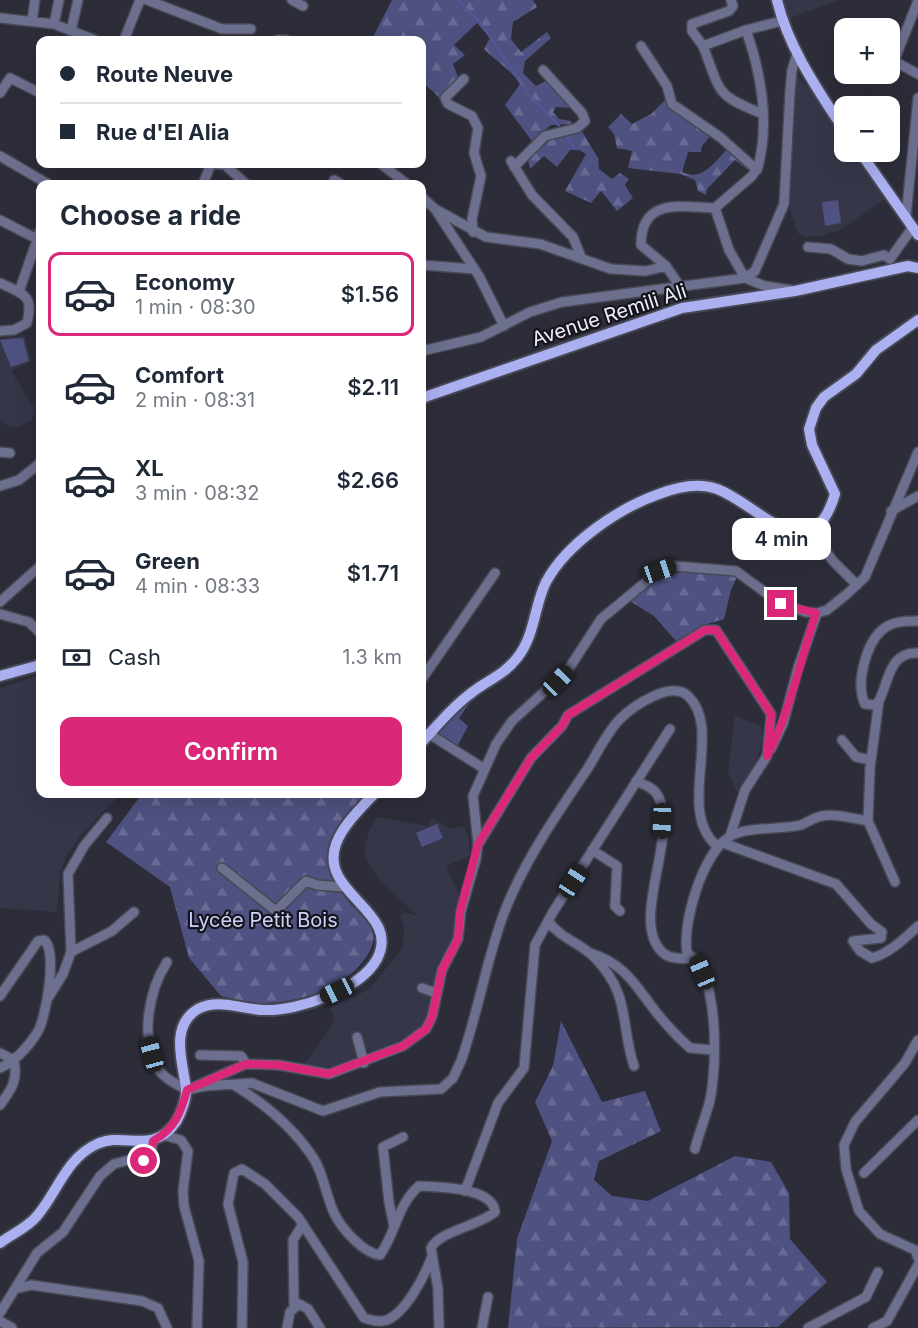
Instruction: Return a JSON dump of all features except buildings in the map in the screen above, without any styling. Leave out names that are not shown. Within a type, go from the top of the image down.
[{"type":"main road","points":[[777,0],[782,21],[798,54],[834,113]]},
{"type":"main road","points":[[867,162],[915,231]]},
{"type":"main road","points":[[918,256],[913,267],[918,276]]},
{"type":"main road","name":"Avenue Remili Ali","points":[[426,397],[671,311],[795,291],[913,267]]},
{"type":"main road","points":[[426,737],[449,710],[505,670],[517,658],[526,643],[546,582],[566,557],[614,515],[642,500],[693,485],[715,489],[754,510],[779,528],[802,532],[819,525],[835,494],[812,445],[809,429],[816,408],[824,397],[856,374],[876,350],[918,320]]},
{"type":"main road","points":[[0,676],[36,666]]},
{"type":"main road","points":[[0,1243],[35,1218],[65,1172],[98,1143],[158,1138],[176,1122],[187,1090],[179,1042],[182,1028],[197,1009],[222,1004],[264,1010],[285,1009],[311,1003],[357,979],[372,965],[381,946],[381,933],[377,923],[342,886],[333,860],[335,846],[344,829],[371,798]]},
{"type":"street","points":[[32,21],[35,0]]},
{"type":"street","points":[[54,24],[59,0]]},
{"type":"street","points":[[71,31],[78,0]]},
{"type":"street","points":[[126,36],[140,0]]},
{"type":"street","points":[[147,0],[222,29],[251,29]]},
{"type":"street","points":[[292,0],[303,6]]},
{"type":"street","points":[[731,0],[733,6],[729,11],[692,24],[692,31],[703,46],[721,93],[736,104],[763,114]]},
{"type":"street","points":[[918,1],[894,61],[918,74]]},
{"type":"street","points":[[0,9],[4,19],[54,24],[84,36]]},
{"type":"street","points":[[703,46],[746,30],[782,21]]},
{"type":"street","points":[[679,285],[666,266],[641,245],[643,229],[649,216],[670,206],[715,208],[757,170],[763,114],[760,73],[746,30]]},
{"type":"street","points":[[641,46],[667,86],[672,105],[714,133],[757,170]]},
{"type":"street","points":[[745,278],[755,271],[764,255],[784,204],[792,70],[798,54]]},
{"type":"street","points":[[543,70],[582,113],[584,123],[572,130],[545,136],[513,164],[532,195],[573,237],[581,257]]},
{"type":"street","points":[[0,93],[10,78],[36,91]]},
{"type":"street","points":[[464,79],[445,98],[448,104],[472,116],[478,128],[474,153],[481,176],[472,219],[473,232]]},
{"type":"street","points":[[906,216],[918,101]]},
{"type":"street","points":[[0,156],[41,180]]},
{"type":"street","points":[[206,180],[217,168]]},
{"type":"street","points":[[225,168],[241,180]]},
{"type":"street","points":[[386,168],[402,180]]},
{"type":"street","points":[[426,201],[435,209],[473,232],[486,237],[540,244],[611,269],[627,272],[646,271],[666,266]]},
{"type":"street","points":[[715,208],[729,250],[745,278]]},
{"type":"street","points":[[435,209],[493,299],[504,326]]},
{"type":"street","points":[[0,220],[36,234]]},
{"type":"street","points":[[808,247],[831,249],[848,259],[862,261],[884,255],[890,259],[915,231]]},
{"type":"street","points":[[19,292],[36,244]]},
{"type":"street","points":[[426,265],[474,269]]},
{"type":"street","points":[[426,350],[470,340],[530,312],[562,302],[609,298],[679,285],[745,278],[765,286],[795,291]]},
{"type":"street","points":[[0,283],[29,299],[31,307],[27,323],[14,330],[0,331]]},
{"type":"street","points":[[31,307],[36,304]]},
{"type":"street","points":[[478,844],[473,796],[483,768],[512,721],[568,670],[601,619],[659,571],[674,566],[736,571],[781,604],[816,613],[826,610],[865,576],[918,452]]},
{"type":"street","points":[[0,486],[19,480],[36,466]]},
{"type":"street","points":[[891,511],[918,496]]},
{"type":"street","points":[[810,530],[833,561],[857,585]]},
{"type":"street","points":[[0,602],[36,570]]},
{"type":"street","points":[[426,672],[495,573]]},
{"type":"street","points":[[694,1149],[710,1100],[713,1050],[709,993],[697,959],[687,953],[684,937],[687,918],[745,790],[767,756],[783,724],[816,613]]},
{"type":"street","points":[[0,614],[29,622],[36,629]]},
{"type":"street","points":[[879,701],[872,706],[865,704],[862,697],[865,662],[873,641],[883,628],[900,621],[918,621]]},
{"type":"street","points":[[187,1090],[246,1064],[279,1065],[328,1074],[364,1063],[403,1046],[426,1029],[432,1017],[442,970],[458,939],[460,912],[478,844],[531,758],[562,726],[568,715],[705,630],[716,630],[726,641],[771,714],[767,756]]},
{"type":"street","points":[[896,882],[868,821],[871,760],[879,701],[895,660],[902,654],[918,653]]},
{"type":"street","points":[[167,962],[158,977],[148,1024],[148,1041],[157,1068],[164,1076],[187,1090],[205,1086],[252,1083],[323,1112],[380,1092],[441,1089],[453,1078],[461,1061],[504,913],[528,863],[566,799],[620,719],[661,692],[673,689],[687,695],[699,715],[702,730],[699,778],[702,816],[708,837],[836,884],[871,924],[882,932],[881,938],[853,941],[861,951],[872,958],[895,945],[918,926]]},
{"type":"street","points":[[465,1191],[498,1103],[524,1068],[536,945],[548,921],[669,729]]},
{"type":"street","points":[[426,739],[483,768]]},
{"type":"street","points":[[842,740],[856,757],[871,760]]},
{"type":"street","points":[[636,781],[650,787],[661,803],[662,842],[652,934],[664,953],[674,958],[697,959]]},
{"type":"street","points":[[723,842],[800,825],[823,815],[868,821]]},
{"type":"street","points":[[45,1004],[63,974],[71,952],[68,874],[84,846],[107,818]]},
{"type":"street","points":[[592,850],[618,866],[615,906],[620,911]]},
{"type":"street","points":[[222,868],[276,911],[306,881],[317,885],[342,886]]},
{"type":"street","points":[[71,952],[112,931],[134,912]]},
{"type":"street","points":[[548,921],[565,939],[588,952],[606,957],[630,975],[666,1025],[690,1048],[713,1050]]},
{"type":"street","points":[[0,996],[38,941],[44,940],[51,951],[45,1004],[38,1032],[14,1060],[0,1068]]},
{"type":"street","points":[[588,952],[607,972],[619,992],[624,1007],[634,1066]]},
{"type":"street","points":[[422,988],[436,993]]},
{"type":"street","points":[[357,1037],[364,1063]]},
{"type":"street","points":[[918,1040],[905,1063],[855,1122],[844,1145],[846,1168],[859,1211],[880,1234],[915,1250],[918,1258]]},
{"type":"street","points":[[0,1053],[14,1060]]},
{"type":"street","points":[[200,1055],[235,1054],[241,1056],[246,1064]]},
{"type":"street","points":[[0,1105],[13,1088],[16,1075],[14,1060]]},
{"type":"street","points":[[234,1085],[274,1115],[311,1154],[335,1214],[359,1246],[371,1254],[380,1255],[388,1244],[401,1209],[419,1186],[465,1191],[489,1198],[494,1204],[495,1212],[484,1221],[434,1243],[422,1282],[400,1310],[387,1320],[375,1321],[364,1318],[357,1310],[303,1224],[265,1184],[242,1169],[234,1173],[228,1204],[243,1262],[242,1328]]},
{"type":"street","points":[[864,1173],[918,1120]]},
{"type":"street","points":[[394,1226],[383,1147],[403,1137]]},
{"type":"street","points":[[0,1313],[37,1252],[63,1233],[100,1176],[114,1164],[144,1161],[151,1153],[158,1138],[181,1140],[188,1150],[183,1191],[184,1206],[199,1261],[197,1328]]},
{"type":"street","points":[[287,1328],[296,1303],[293,1240],[303,1224]]},
{"type":"street","points":[[431,1258],[438,1288],[439,1328]]},
{"type":"street","points":[[873,1328],[887,1321],[918,1265]]},
{"type":"street","points":[[808,1328],[866,1297],[878,1272]]},
{"type":"street","points":[[15,1289],[31,1285],[142,1301],[158,1308],[167,1328]]},
{"type":"street","points":[[482,1328],[488,1297]]},
{"type":"street","points":[[296,1303],[308,1309],[320,1328]]},
{"type":"street","points":[[0,1321],[12,1328]]},
{"type":"shaded area","points":[[777,0],[839,0],[782,21]]},
{"type":"shaded area","points":[[792,70],[817,97],[834,123],[834,162],[860,162],[885,199],[840,230],[820,236],[804,237],[798,233],[785,195]]},
{"type":"shaded area","points":[[25,335],[31,362],[11,371],[35,409],[32,420],[18,428],[6,425],[0,420],[0,339]]},
{"type":"shaded area","points":[[36,676],[36,798],[117,798],[82,833],[66,857],[60,875],[57,912],[0,908],[0,688]]},
{"type":"shaded area","points":[[735,716],[761,726],[763,736],[754,773],[738,795],[728,772]]},
{"type":"shaded area","points":[[377,817],[428,826],[432,818],[451,829],[464,826],[469,841],[469,856],[446,866],[458,892],[462,915],[447,956],[438,964],[434,985],[423,983],[421,992],[432,997],[429,1011],[421,1027],[411,1037],[371,1053],[366,1049],[361,1053],[363,1057],[339,1066],[308,1067],[305,1063],[333,1024],[334,1016],[329,1008],[368,990],[403,948],[404,925],[400,917],[404,912],[418,916],[381,882],[366,860],[365,848],[369,831]]},
{"type":"green space","points":[[392,0],[533,0],[537,7],[513,22],[511,39],[521,52],[547,32],[551,38],[525,61],[523,73],[536,86],[545,81],[571,108],[556,107],[553,112],[559,119],[571,121],[572,124],[551,125],[532,141],[505,105],[520,84],[484,49],[490,38],[477,23],[454,45],[465,55],[453,64],[458,77],[441,99],[426,86],[426,36],[374,36]]},
{"type":"green space","points":[[666,99],[712,134],[702,146],[701,152],[688,152],[682,172],[702,173],[713,165],[727,149],[750,168],[748,170],[735,160],[707,189],[706,195],[698,191],[695,180],[681,174],[628,168],[632,151],[617,148],[614,134],[608,127],[621,114],[632,124],[651,114]]},
{"type":"green space","points":[[581,130],[598,158],[599,169],[612,179],[620,173],[629,179],[625,185],[633,198],[617,211],[601,191],[591,203],[565,191],[586,154],[579,150],[570,150],[557,167],[544,156],[530,169],[528,160],[552,138]]},
{"type":"green space","points":[[838,200],[841,223],[825,226],[822,202]]},
{"type":"green space","points":[[23,338],[29,361],[11,367],[0,340]]},
{"type":"green space","points":[[669,571],[738,575],[731,590],[724,619],[704,625],[676,641],[654,616],[628,600]]},
{"type":"green space","points":[[465,700],[469,704],[459,718],[468,726],[457,747],[437,733]]},
{"type":"green space","name":"Lycée Petit Bois","points":[[139,798],[363,798],[337,831],[331,843],[329,856],[336,884],[369,923],[373,931],[369,953],[344,979],[317,993],[289,1000],[261,1003],[221,996],[189,958],[170,887],[106,842]]},
{"type":"green space","points":[[437,824],[443,838],[422,847],[416,833]]},
{"type":"green space","points":[[561,1021],[602,1102],[645,1091],[661,1131],[599,1161],[594,1180],[612,1196],[648,1201],[735,1156],[771,1162],[789,1193],[790,1239],[827,1282],[778,1327],[508,1328],[517,1239],[552,1141],[535,1102],[553,1066]]},
{"type":"waterway","points":[[458,0],[480,22],[527,92],[560,127]]},
{"type":"waterway","points":[[566,136],[575,149]]},
{"type":"route","points":[[144,1161],[151,1153],[153,1141],[164,1135],[176,1122],[187,1090],[200,1082],[246,1064],[279,1065],[328,1074],[364,1063],[403,1046],[426,1029],[432,1017],[442,970],[458,939],[460,912],[476,859],[478,844],[544,741],[562,726],[568,715],[628,675],[705,630],[716,630],[726,641],[771,714],[767,756],[783,724],[816,613],[781,604]]}]
